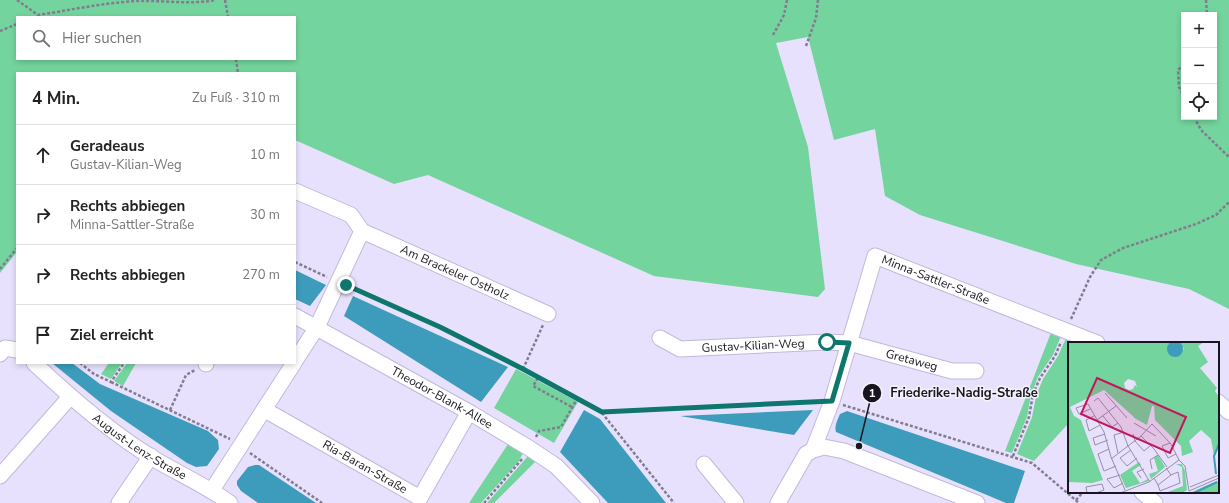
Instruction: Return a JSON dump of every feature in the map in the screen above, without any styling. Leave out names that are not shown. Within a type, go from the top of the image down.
[{"type":"street","name":"Am Brackeler Ostholz","points":[[296,191],[351,215],[362,230],[548,314]]},
{"type":"street","points":[[296,359],[317,327],[362,230]]},
{"type":"street","name":"Minna-Sattler-Straße","points":[[813,450],[832,401],[875,256],[1094,342]]},
{"type":"street","name":"Theodor-Blank-Allee","points":[[296,316],[469,412],[556,466],[586,501]]},
{"type":"street","name":"Gustav-Kilian-Weg","points":[[660,338],[680,348],[827,342],[849,343]]},
{"type":"street","name":"Gretaweg","points":[[849,343],[952,372],[976,371]]},
{"type":"street","points":[[0,354],[5,348],[16,350]]},
{"type":"street","name":"August-Lenz-Straße","points":[[35,364],[70,397],[151,456],[212,490],[230,503]]},
{"type":"street","points":[[212,490],[265,410],[293,364]]},
{"type":"street","points":[[0,476],[70,397]]},
{"type":"street","points":[[1219,403],[1229,412]]},
{"type":"street","name":"Ria-Baran-Straße","points":[[265,410],[420,498],[469,412]]},
{"type":"street","points":[[778,503],[806,454],[813,450],[824,448],[844,451],[968,501]]},
{"type":"street","points":[[119,503],[151,456]]},
{"type":"street","points":[[704,464],[736,503]]},
{"type":"street","points":[[1143,493],[1155,503]]},
{"type":"path","points":[[17,0],[38,15],[83,6],[137,1],[203,2],[216,0]]},
{"type":"path","points":[[225,0],[228,16]]},
{"type":"path","points":[[773,35],[784,15],[787,0]]},
{"type":"path","points":[[806,46],[816,18],[818,0]]},
{"type":"path","points":[[1206,0],[1207,12]]},
{"type":"path","points":[[0,31],[16,24]]},
{"type":"path","points":[[236,60],[238,72]]},
{"type":"path","points":[[1181,67],[1178,70],[1179,87],[1181,91]]},
{"type":"path","points":[[1196,120],[1201,130],[1229,157]]},
{"type":"path","points":[[1013,456],[1029,417],[1033,394],[1040,378],[1055,356],[1090,277],[1101,260],[1123,248],[1196,224],[1216,215],[1229,202]]},
{"type":"path","points":[[0,269],[16,249]]},
{"type":"path","points":[[296,262],[440,327],[523,369],[602,412],[674,503]]},
{"type":"path","points":[[523,369],[548,314]]},
{"type":"path","points":[[81,364],[94,374],[229,438],[322,503]]},
{"type":"path","points":[[111,382],[123,364]]},
{"type":"path","points":[[170,410],[186,375],[204,364]]},
{"type":"path","points":[[538,378],[534,386],[572,407]]},
{"type":"path","points":[[602,412],[832,401],[1032,463],[1079,503]]},
{"type":"path","points":[[1076,500],[1082,493]]},
{"type":"green space","points":[[0,0],[1229,0],[1229,309],[1189,289],[1076,264],[920,215],[885,196],[875,129],[834,140],[808,37],[776,43],[808,147],[825,289],[818,297],[654,276],[428,175],[394,184],[296,140],[296,72],[16,72],[16,253],[0,273]]},
{"type":"green space","points":[[1052,330],[1062,334],[1053,355],[1038,377],[1031,395],[1027,417],[1012,453],[1005,451]]},
{"type":"green space","points":[[1067,336],[1082,342],[1068,342],[1068,424],[1034,461],[1017,454],[1032,417],[1036,396],[1043,379],[1058,356]]},
{"type":"green space","points":[[108,364],[121,364],[111,379],[101,374]]},
{"type":"green space","points":[[126,364],[135,364],[123,386],[114,381]]},
{"type":"green space","points":[[516,369],[578,402],[554,443],[494,408]]},
{"type":"green space","points":[[508,444],[523,453],[519,461],[481,503],[469,503]]},
{"type":"green space","points":[[528,456],[536,461],[494,503],[487,503]]},
{"type":"water","points":[[296,270],[326,285],[310,306],[296,299]]},
{"type":"water","points":[[353,296],[508,367],[481,402],[344,316]]},
{"type":"water","points":[[53,364],[73,364],[100,384],[208,431],[218,440],[219,449],[207,466],[196,467],[187,463],[111,411]]},
{"type":"water","points":[[584,410],[600,419],[666,503],[608,503],[560,452]]},
{"type":"water","points":[[813,410],[794,435],[680,416]]},
{"type":"water","points":[[847,411],[1025,471],[1014,503],[1006,503],[836,432],[836,425],[840,414]]},
{"type":"water","points":[[259,465],[316,503],[258,503],[241,491],[237,485],[237,481],[248,467]]},
{"type":"place","name":"Friederike-Nadig-Straße","points":[[859,446]]},
{"type":"route","points":[[346,285],[440,327],[523,369],[602,412],[832,401],[849,343],[827,342]]}]
